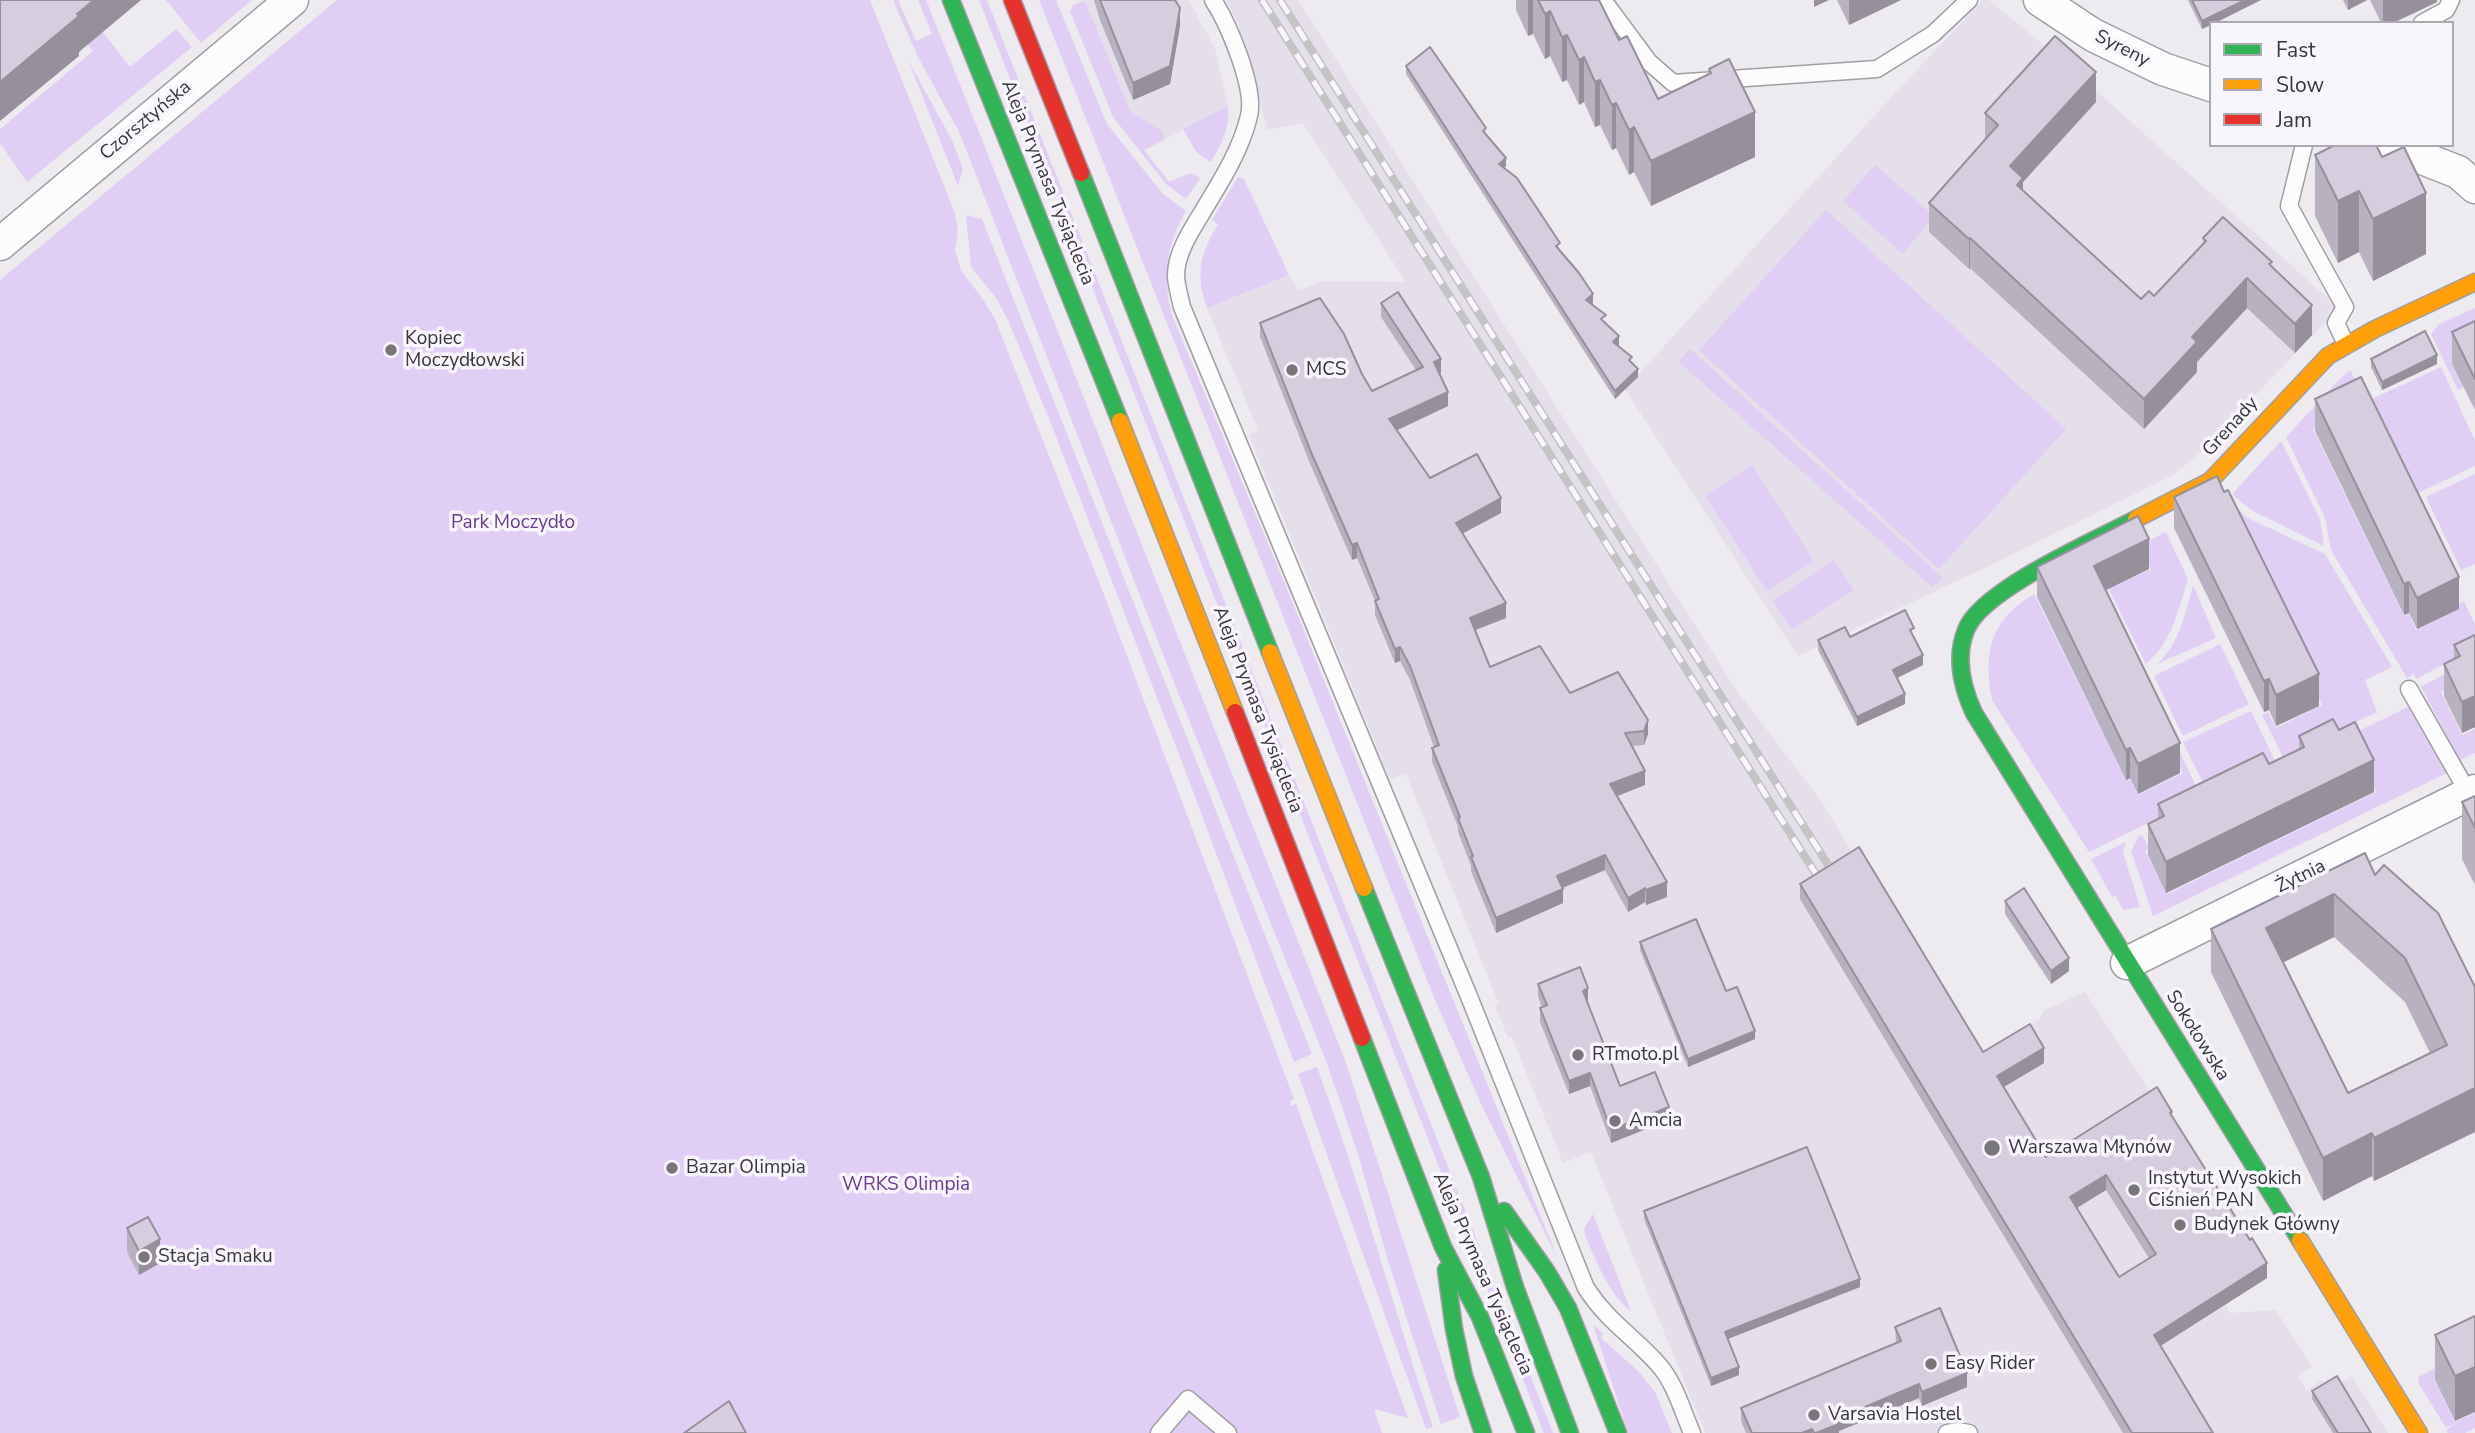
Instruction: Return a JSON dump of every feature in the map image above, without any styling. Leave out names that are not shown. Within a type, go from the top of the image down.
[{"type":"main road","name":"Aleja Prymasa Tysiąclecia","points":[[951,0],[1003,124],[1215,661],[1443,1247],[1480,1317],[1526,1433]]},
{"type":"main road","name":"Aleja Prymasa Tysiąclecia","points":[[1012,0],[1354,864],[1482,1177],[1515,1287],[1570,1433]]},
{"type":"main road","name":"Grenady","points":[[1960,653],[1966,628],[1992,598],[2056,561],[2210,481],[2328,356],[2346,344],[2475,282]]},
{"type":"main road","name":"Sokołowska","points":[[1960,653],[1961,677],[1968,703],[2419,1433]]},
{"type":"main road","points":[[1482,1177],[1547,1272],[1568,1308],[1618,1433]]},
{"type":"main road","points":[[1443,1247],[1454,1329],[1464,1376],[1483,1433]]},
{"type":"street","name":"Czorsztyńska","points":[[0,244],[292,0]]},
{"type":"street","name":"Syreny","points":[[2040,0],[2093,35],[2163,69],[2209,84]]},
{"type":"street","points":[[2394,147],[2458,172],[2475,187]]},
{"type":"street","name":"Żytnia","points":[[2127,962],[2472,793]]},
{"type":"lane","points":[[1213,0],[1233,38],[1250,95],[1250,113],[1234,158],[1195,222],[1184,247],[1176,274],[1182,307],[1468,994],[1586,1288],[1600,1309],[1657,1364],[1668,1379],[1692,1433]]},
{"type":"lane","points":[[1603,0],[1649,62],[1672,83],[1877,69],[1933,34],[1969,0]]},
{"type":"lane","points":[[2426,21],[2446,10],[2451,0]]},
{"type":"lane","points":[[2304,147],[2289,206],[2346,307],[2336,323],[2346,344]]},
{"type":"lane","points":[[2409,690],[2472,793]]},
{"type":"lane","points":[[1159,1433],[1188,1399],[1228,1433]]},
{"type":"lane","points":[[1947,1433],[1969,1433]]},
{"type":"shaded area","points":[[1079,0],[1189,0],[1215,49],[1228,106],[1144,150]]},
{"type":"shaded area","points":[[1226,0],[1298,0],[1737,691],[1819,798],[1976,1056],[2039,1020],[2043,1011],[2085,992],[2157,1102],[2229,1313],[2276,1310],[2312,1367],[2298,1375],[2307,1391],[2321,1380],[2327,1391],[2352,1376],[2388,1433],[1705,1433],[1591,1152],[1563,1163],[1512,1037],[1508,1038],[1495,1006],[1499,1004],[1406,774],[1390,780],[1249,435],[1258,430],[1207,308],[1289,275],[1299,290],[1323,281],[1406,282],[1303,123],[1267,130],[1251,62],[1238,23]]},
{"type":"shaded area","points":[[1983,0],[1989,0],[2063,61],[2339,308],[2198,455],[2173,475],[1798,656],[1625,389]]},
{"type":"green space","points":[[52,0],[78,0],[130,67],[176,29],[192,47],[27,182],[0,143],[0,129],[93,51]]},
{"type":"green space","points":[[166,0],[252,0],[201,43]]},
{"type":"green space","name":"Park Moczydło","points":[[337,0],[870,0],[955,213],[958,231],[955,250],[961,270],[995,319],[1106,600],[1294,1099],[1290,1101],[1291,1106],[1296,1104],[1408,1418],[1374,1409],[1382,1433],[0,1433],[0,280]]},
{"type":"green space","points":[[893,0],[898,0],[916,41],[932,34],[918,0],[926,0],[981,137],[1345,1060],[1460,1417],[1441,1424],[1388,1261],[1358,1154],[1326,1061],[1173,680],[967,152],[918,57]]},
{"type":"green space","points":[[979,0],[987,0],[1553,1433],[1544,1433]]},
{"type":"green space","points":[[1039,0],[1056,0],[1107,124],[1162,193],[1186,211],[1174,237],[1168,263],[1168,290],[1173,318],[1285,584],[1558,1259],[1483,1108],[1435,1000]]},
{"type":"green space","points":[[1085,1],[1130,111],[1162,131],[1164,140],[1144,150],[1169,182],[1190,173],[1200,178],[1186,199],[1166,184],[1113,117],[1070,11],[1073,5]]},
{"type":"green space","points":[[908,60],[952,140],[963,169],[958,186]]},
{"type":"green space","points":[[1228,106],[1224,135],[1211,162],[1197,153],[1183,129]]},
{"type":"green space","points":[[1875,165],[1934,216],[1903,254],[1843,201]]},
{"type":"green space","points":[[1238,177],[1244,179],[1289,275],[1207,308],[1200,274],[1203,255],[1218,224],[1212,220]]},
{"type":"green space","points":[[1826,210],[2066,429],[1939,569],[1699,350]]},
{"type":"green space","points":[[966,215],[982,219],[1312,1054],[1294,1062],[1052,426],[1008,320],[996,298],[971,267]]},
{"type":"green space","points":[[2475,308],[2475,353],[2453,364],[2463,387],[2458,390],[2431,334],[2439,324]]},
{"type":"green space","points":[[1690,349],[1943,578],[1932,587],[1678,361]]},
{"type":"green space","points":[[2441,367],[2475,441],[2475,466],[2418,493],[2372,399]]},
{"type":"green space","points":[[2350,370],[2370,408],[2359,405],[2313,429],[2404,616],[2409,614],[2416,630],[2460,609],[2458,604],[2464,601],[2475,625],[2475,648],[2416,679],[2414,674],[2407,678],[2331,550],[2325,518],[2286,437]]},
{"type":"green space","points":[[2281,441],[2320,519],[2324,546],[2251,510],[2232,494]]},
{"type":"green space","points":[[1752,465],[1814,561],[1767,591],[1705,496]]},
{"type":"green space","points":[[2475,474],[2475,564],[2461,570],[2426,497]]},
{"type":"green space","points":[[2224,497],[2248,518],[2325,554],[2392,667],[2365,680],[2377,712],[2283,757],[2262,715],[2268,712],[2276,728],[2322,705]]},
{"type":"green space","points":[[2166,532],[2188,579],[2168,636],[2155,656],[2146,664],[2097,565],[2106,561],[2117,585],[2151,569],[2140,545]]},
{"type":"green space","points":[[1834,560],[1854,590],[1792,629],[1773,601]]},
{"type":"green space","points":[[2193,585],[2216,638],[2157,664],[2176,638]]},
{"type":"green space","points":[[2034,594],[2126,780],[2130,779],[2138,795],[2183,773],[2174,752],[2179,750],[2201,797],[2089,852],[1992,700],[1989,667],[1993,639],[2008,615]]},
{"type":"green space","points":[[2220,644],[2249,704],[2183,736],[2154,676]]},
{"type":"green space","points":[[2443,675],[2450,687],[2441,692],[2462,735],[2475,729],[2475,753],[2460,760],[2421,687]]},
{"type":"green space","points":[[2408,707],[2447,773],[2153,916],[2131,851],[2138,837],[2142,835],[2149,848],[2145,851],[2167,894],[2376,792],[2358,749],[2336,742]]},
{"type":"green space","points":[[2251,711],[2275,761],[2208,793],[2183,742]]},
{"type":"green space","points":[[2126,842],[2123,852],[2140,907],[2123,910],[2116,896],[2112,897],[2091,859]]},
{"type":"green space","points":[[1317,1067],[1348,1156],[1433,1427],[1426,1429],[1298,1074]]},
{"type":"green space","points":[[1593,1214],[1631,1311],[1610,1287],[1586,1238],[1584,1229]]},
{"type":"green space","points":[[1593,1324],[1603,1334],[1601,1338],[1638,1371],[1655,1392],[1672,1433],[1628,1433]]},
{"type":"green space","points":[[2454,1358],[2459,1367],[2434,1379],[2455,1422],[2475,1413],[2475,1428],[2465,1433],[2446,1431],[2455,1423],[2446,1428],[2419,1384],[2418,1377]]},
{"type":"building","points":[[0,0],[94,0],[77,14],[79,16],[0,82]]},
{"type":"building","points":[[1100,0],[1175,0],[1180,8],[1170,66],[1133,83]]},
{"type":"building","points":[[1538,0],[1599,0],[1619,40],[1627,36],[1658,99],[1711,73],[1709,69],[1729,59],[1755,112],[1651,161],[1634,127],[1629,130],[1616,103],[1612,105],[1600,80],[1595,82],[1584,57],[1579,60],[1567,35],[1562,37],[1550,11],[1545,14]]},
{"type":"building","points":[[2192,0],[2245,0],[2202,21]]},
{"type":"building","points":[[2055,36],[2096,72],[2010,166],[2023,178],[2017,185],[2141,299],[2149,291],[2154,296],[2206,241],[2203,238],[2223,217],[2272,262],[2269,264],[2312,305],[2295,324],[2247,278],[2192,337],[2197,342],[2144,399],[1929,203],[1998,125],[1985,113]]},
{"type":"building","points":[[1430,47],[1486,128],[1483,131],[1506,158],[1499,164],[1517,178],[1560,243],[1556,246],[1593,294],[1586,300],[1606,315],[1601,319],[1619,336],[1613,342],[1632,357],[1629,360],[1638,369],[1615,391],[1406,66]]},
{"type":"building","points":[[2331,147],[2377,147],[2382,157],[2404,147],[2426,193],[2373,219],[2359,191],[2338,201],[2315,155]]},
{"type":"building","points":[[1398,292],[1441,359],[1434,362],[1448,392],[1389,419],[1430,478],[1477,454],[1501,498],[1456,523],[1506,603],[1470,618],[1490,667],[1540,646],[1570,693],[1618,672],[1648,720],[1644,731],[1625,733],[1645,771],[1610,784],[1667,882],[1646,890],[1645,888],[1628,898],[1605,855],[1557,876],[1563,889],[1496,918],[1432,748],[1439,745],[1410,666],[1400,647],[1395,649],[1375,601],[1379,599],[1357,543],[1352,545],[1311,452],[1260,323],[1320,298],[1344,334],[1372,391],[1423,367],[1381,303]]},
{"type":"building","points":[[2475,321],[2475,379],[2452,332]]},
{"type":"building","points":[[2425,331],[2437,355],[2382,382],[2371,359]]},
{"type":"building","points":[[2361,377],[2459,577],[2417,598],[2409,582],[2404,584],[2315,399]]},
{"type":"building","points":[[2217,476],[2224,492],[2228,490],[2319,674],[2276,695],[2269,679],[2264,681],[2174,497]]},
{"type":"building","points":[[2138,516],[2149,539],[2094,566],[2180,743],[2138,764],[2130,748],[2126,750],[2037,567]]},
{"type":"building","points":[[1905,610],[1914,628],[1910,630],[1923,655],[1893,670],[1905,694],[1857,717],[1818,640],[1845,627],[1850,637]]},
{"type":"building","points":[[2475,635],[2475,696],[2462,702],[2444,664],[2460,656],[2454,645]]},
{"type":"building","points":[[2333,719],[2339,730],[2355,722],[2374,760],[2166,862],[2148,824],[2164,816],[2158,804],[2263,753],[2269,764],[2304,747],[2299,736]]},
{"type":"building","points":[[2475,796],[2475,828],[2462,802]]},
{"type":"building","points":[[1859,847],[1983,1052],[2030,1024],[2044,1048],[1997,1076],[2046,1157],[2157,1087],[2172,1112],[2170,1113],[2267,1263],[2154,1335],[2213,1433],[2132,1433],[1800,884]],"holes":[[[2106,1175],[2156,1254],[2119,1277],[2070,1197]]]},
{"type":"building","points":[[2365,853],[2375,875],[2384,865],[2438,913],[2475,987],[2475,1088],[2374,1138],[2372,1133],[2323,1158],[2211,929]],"holes":[[[2334,894],[2405,958],[2447,1045],[2348,1093],[2266,928]]]},
{"type":"building","points":[[2024,888],[2069,958],[2051,971],[2005,901]]},
{"type":"building","points":[[1696,919],[1726,991],[1737,987],[1755,1031],[1688,1059],[1640,942]]},
{"type":"building","points":[[1580,967],[1588,988],[1583,991],[1620,1086],[1655,1072],[1669,1107],[1611,1130],[1590,1073],[1569,1081],[1540,1008],[1547,1005],[1538,984]]},
{"type":"building","points":[[1807,1147],[1860,1279],[1725,1332],[1739,1367],[1711,1378],[1644,1211]]},
{"type":"building","points":[[148,1217],[160,1239],[139,1251],[127,1228]]},
{"type":"building","points":[[1940,1308],[1967,1373],[1922,1392],[1919,1384],[1837,1419],[1839,1424],[1816,1433],[1812,1429],[1802,1433],[1752,1433],[1741,1408],[1901,1341],[1895,1327]]},
{"type":"building","points":[[2475,1316],[2475,1367],[2455,1376],[2435,1335]]},
{"type":"building","points":[[2337,1376],[2371,1433],[2338,1433],[2312,1391]]},
{"type":"building","points":[[729,1401],[746,1433],[684,1433]]},
{"type":"railway","points":[[1262,0],[1826,890]]},
{"type":"railway","points":[[1280,0],[1839,882]]},
{"type":"traffic: fast","points":[[951,0],[1120,421]]},
{"type":"traffic: fast","points":[[1081,173],[1270,652]]},
{"type":"traffic: fast","points":[[2136,519],[2042,567],[1993,599],[1976,615],[1963,640],[1963,682],[1974,713],[2300,1240]]},
{"type":"traffic: fast","points":[[1364,888],[1481,1177],[1515,1287],[1570,1433]]},
{"type":"traffic: fast","points":[[1362,1038],[1443,1247],[1480,1317],[1526,1433]]},
{"type":"traffic: fast","points":[[1504,1211],[1547,1272],[1568,1308],[1618,1433]]},
{"type":"traffic: fast","points":[[1446,1270],[1464,1376],[1483,1433]]},
{"type":"traffic: slow","points":[[2136,519],[2210,481],[2328,356],[2375,329],[2475,282]]},
{"type":"traffic: slow","points":[[1120,421],[1235,712]]},
{"type":"traffic: slow","points":[[1270,652],[1364,888]]},
{"type":"traffic: slow","points":[[2300,1240],[2419,1433]]},
{"type":"traffic: jam","points":[[1012,0],[1081,173]]},
{"type":"traffic: jam","points":[[1235,712],[1362,1038]]},
{"type":"place","name":"Kopiec Moczydłowski","points":[[391,350]]},
{"type":"place","name":"MCS","points":[[1292,370]]},
{"type":"place","name":"RTmoto.pl","points":[[1578,1055]]},
{"type":"place","name":"Amcia","points":[[1615,1121]]},
{"type":"place","name":"Warszawa Młynów","points":[[1992,1148]]},
{"type":"place","name":"Bazar Olimpia","points":[[672,1168]]},
{"type":"place","name":"Instytut Wysokich Ciśnień PAN","points":[[2134,1190]]},
{"type":"place","name":"Budynek Główny","points":[[2180,1225]]},
{"type":"place","name":"Stacja Smaku","points":[[144,1257]]},
{"type":"place","name":"Easy Rider","points":[[1931,1364]]},
{"type":"place","name":"Varsavia Hostel","points":[[1814,1415]]},
{"type":"park label","name":"WRKS Olimpia","points":[[906,1185]]}]
